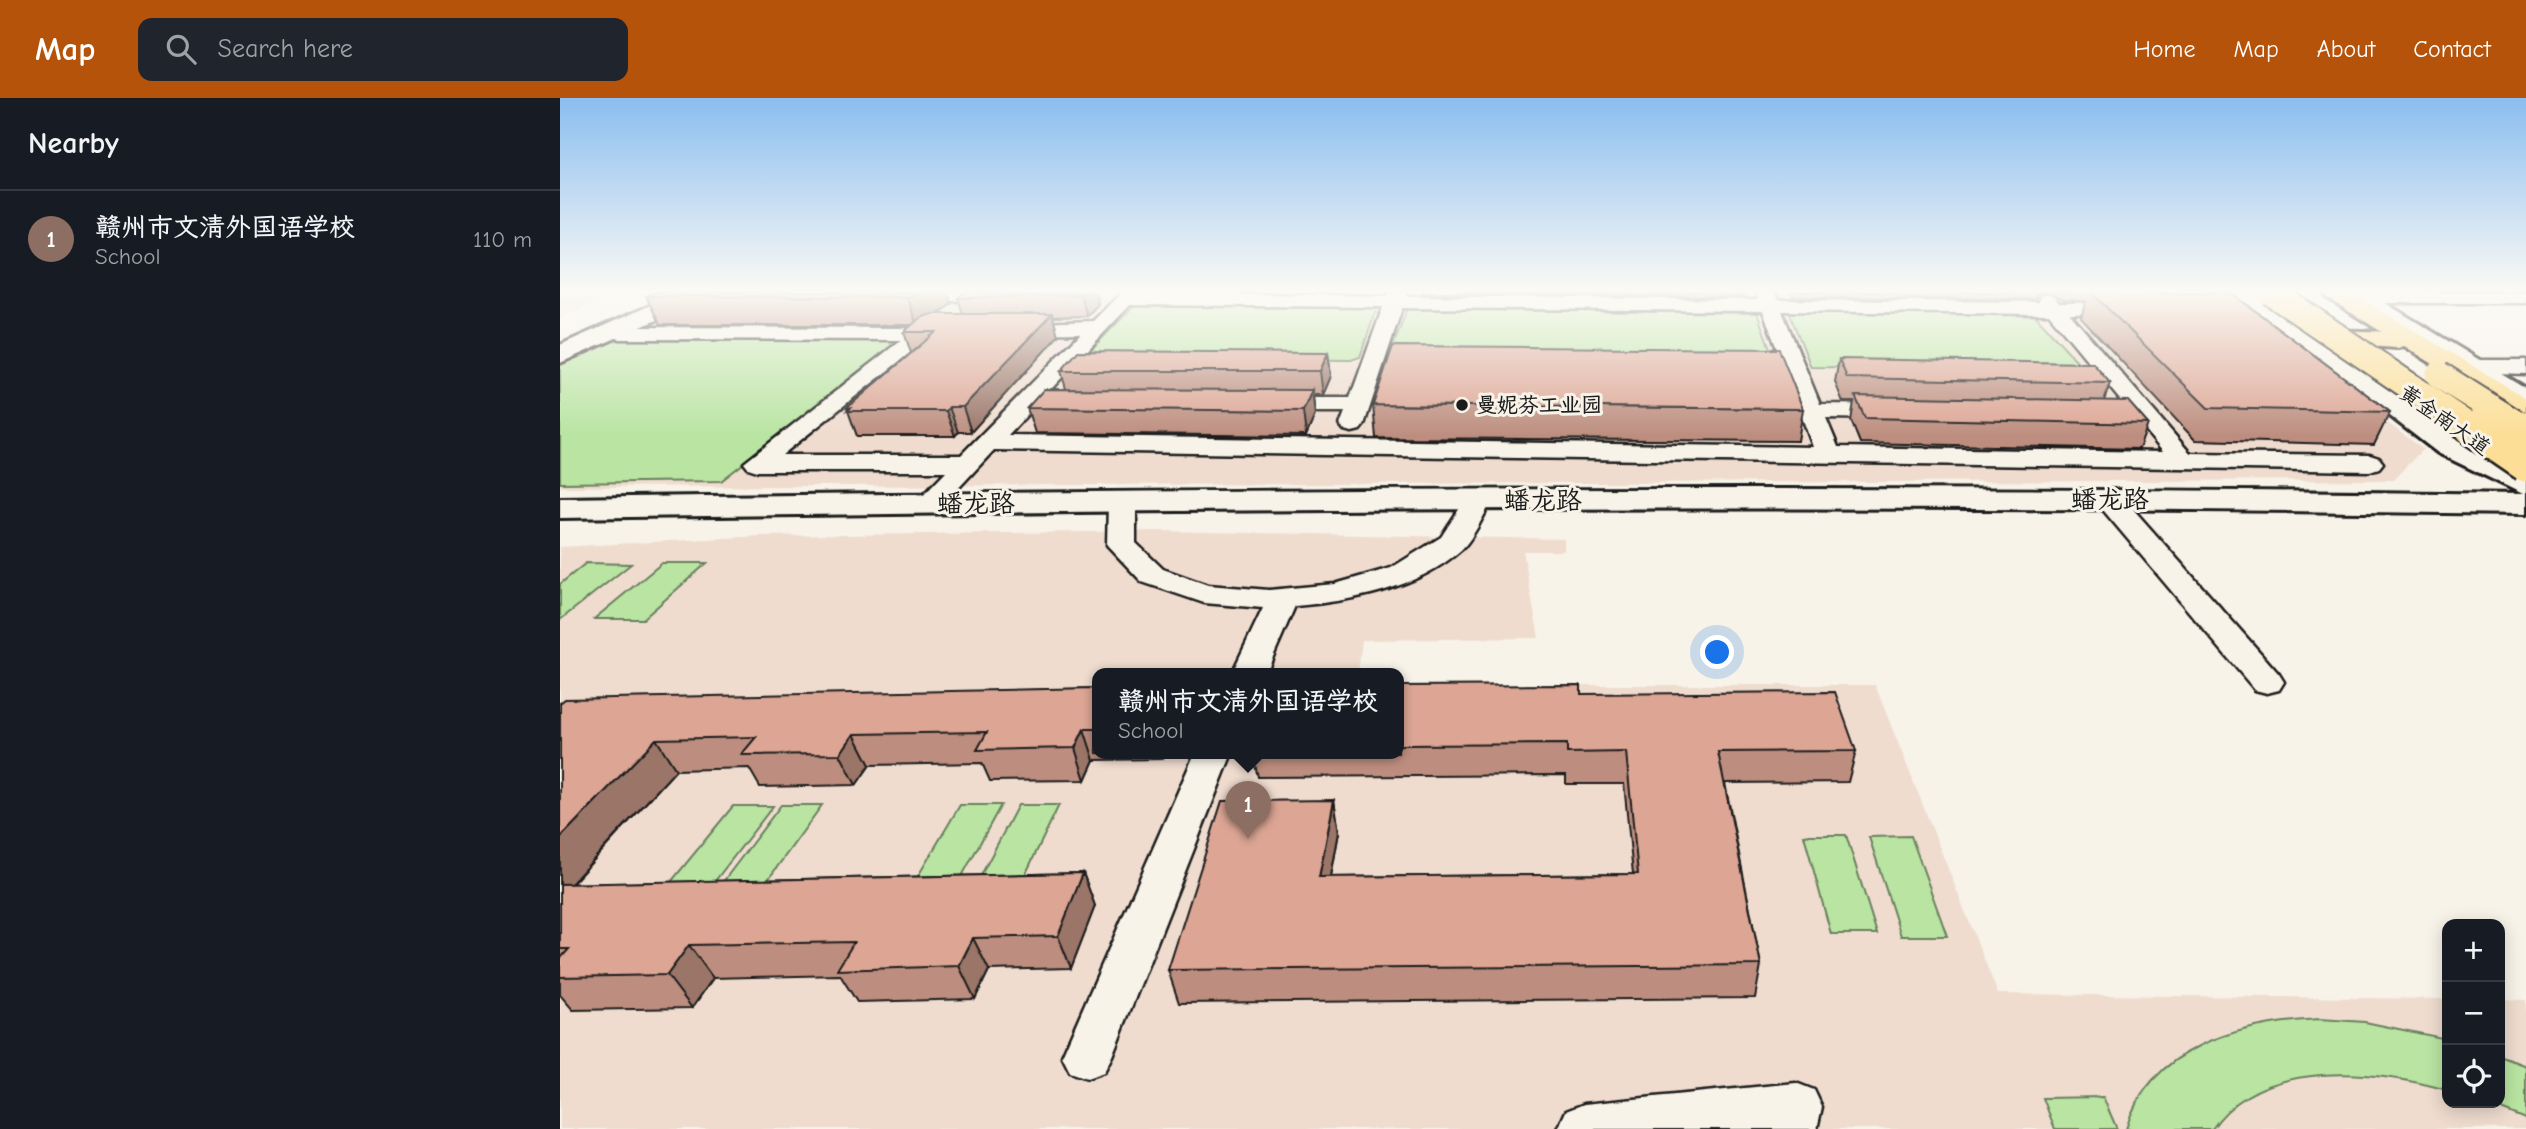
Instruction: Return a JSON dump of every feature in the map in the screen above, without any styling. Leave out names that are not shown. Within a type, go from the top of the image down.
[{"type":"main road","name":"黄金南大道","points":[[2329,340],[2526,477]]},
{"type":"main road","points":[[2336,340],[2526,465]]},
{"type":"main road","points":[[2342,340],[2526,451]]},
{"type":"main road","points":[[2385,340],[2526,428]]},
{"type":"main road","name":"黄金南大道","points":[[2398,340],[2526,428]]},
{"type":"main road","points":[[2412,340],[2526,410]]},
{"type":"street","points":[[560,355],[596,340]]},
{"type":"street","points":[[916,340],[757,463],[968,463]]},
{"type":"street","points":[[929,503],[1086,340]]},
{"type":"street","points":[[1344,447],[1381,340]]},
{"type":"street","points":[[1784,340],[1829,456]]},
{"type":"street","points":[[2082,340],[2184,461]]},
{"type":"street","points":[[2321,340],[2449,447],[2526,485]]},
{"type":"street","points":[[2429,340],[2526,400]]},
{"type":"street","points":[[2472,367],[2526,367]]},
{"type":"street","points":[[1025,404],[1053,404]]},
{"type":"street","points":[[1247,405],[1358,405]]},
{"type":"street","points":[[1812,411],[1923,413]]},
{"type":"street","points":[[2119,416],[2147,417]]},
{"type":"street","points":[[988,442],[2370,463]]},
{"type":"street","points":[[2108,498],[2267,682]]},
{"type":"street","name":"蟠龙路","points":[[560,508],[929,503],[2108,498],[2526,504]]},
{"type":"street","points":[[1122,502],[1117,515],[1119,541],[1131,559],[1150,575],[1190,591],[1214,596],[1283,599],[1354,589],[1404,573],[1443,551],[1458,538],[1476,513],[1479,500]]},
{"type":"street","points":[[1252,668],[1283,599]]},
{"type":"street","points":[[1087,1056],[1211,759]]},
{"type":"street","points":[[1584,1129],[1796,1107],[1791,1129]]},
{"type":"shaded area","name":"曼妮芬工业园","points":[[604,340],[2275,340],[2423,449],[2393,480],[560,487],[560,361]]},
{"type":"shaded area","points":[[1157,531],[1564,539],[1564,551],[1523,551],[1539,638],[1362,640],[1359,668],[1092,668],[1092,759],[1404,759],[1404,685],[1875,685],[1998,994],[2442,999],[2442,1108],[2505,1108],[2505,999],[2526,1000],[2526,1129],[560,1129],[560,547],[761,536]]},
{"type":"green space","points":[[604,340],[901,340],[721,481],[560,483],[560,364]]},
{"type":"green space","points":[[1101,340],[1366,340],[1360,357],[1351,360],[1090,358],[1086,355]]},
{"type":"green space","points":[[1395,340],[1767,340],[1776,365],[1388,360]]},
{"type":"green space","points":[[1800,340],[2058,340],[2085,370],[1811,367]]},
{"type":"green space","points":[[586,563],[631,564],[560,620],[560,584]]},
{"type":"green space","points":[[662,563],[707,563],[643,619],[594,619]]},
{"type":"green space","points":[[781,805],[822,805],[754,899],[710,899]]},
{"type":"green space","points":[[960,805],[1001,805],[950,898],[905,898]]},
{"type":"green space","points":[[1018,805],[1059,805],[1014,898],[969,898]]},
{"type":"green space","points":[[733,806],[773,806],[701,899],[657,899]]},
{"type":"green space","points":[[1804,835],[1846,835],[1877,934],[1831,934]]},
{"type":"green space","points":[[1911,836],[1947,936],[1901,936],[1869,837]]},
{"type":"green space","points":[[2320,1019],[2365,1022],[2442,1038],[2442,1089],[2387,1078],[2321,1075],[2289,1080],[2259,1090],[2233,1106],[2212,1129],[2126,1129],[2138,1100],[2156,1077],[2178,1058],[2232,1033],[2291,1021]]},
{"type":"green space","points":[[2505,1058],[2526,1066],[2526,1119],[2498,1108],[2505,1108]]},
{"type":"green space","points":[[2103,1097],[2117,1129],[2055,1129],[2043,1098]]},
{"type":"building","points":[[926,340],[1027,340],[963,407],[949,407],[946,411],[847,411],[851,408],[847,408]]},
{"type":"building","points":[[2140,340],[2294,340],[2390,412],[2208,408]]},
{"type":"building","points":[[1393,346],[1779,349],[1803,409],[1373,405]]},
{"type":"building","points":[[1078,351],[1328,353],[1320,371],[1061,371]]},
{"type":"building","points":[[1839,359],[2093,363],[2110,383],[1847,378]]},
{"type":"building","points":[[1044,389],[1312,390],[1303,411],[1027,408]]},
{"type":"building","points":[[1855,396],[2128,401],[2148,424],[1865,418]]},
{"type":"building","points":[[1581,685],[1581,694],[1835,692],[1856,751],[1718,752],[1761,965],[1168,970],[1222,801],[1334,800],[1319,877],[1638,874],[1626,752],[1567,753],[1567,744],[1404,745],[1404,686]]},
{"type":"building","points":[[1092,688],[1092,729],[1084,729],[1075,748],[977,750],[987,732],[854,734],[840,754],[741,755],[756,737],[656,739],[560,838],[560,703],[565,699]]},
{"type":"building","points":[[1083,873],[1058,936],[973,938],[959,966],[837,970],[854,942],[689,945],[667,975],[560,977],[560,959],[569,949],[560,949],[560,884]]},
{"type":"place","name":"曼妮芬工业园","points":[[1462,405]]},
{"type":"place","name":"赣州市文清外国语学校","points":[[1248,839]]}]
